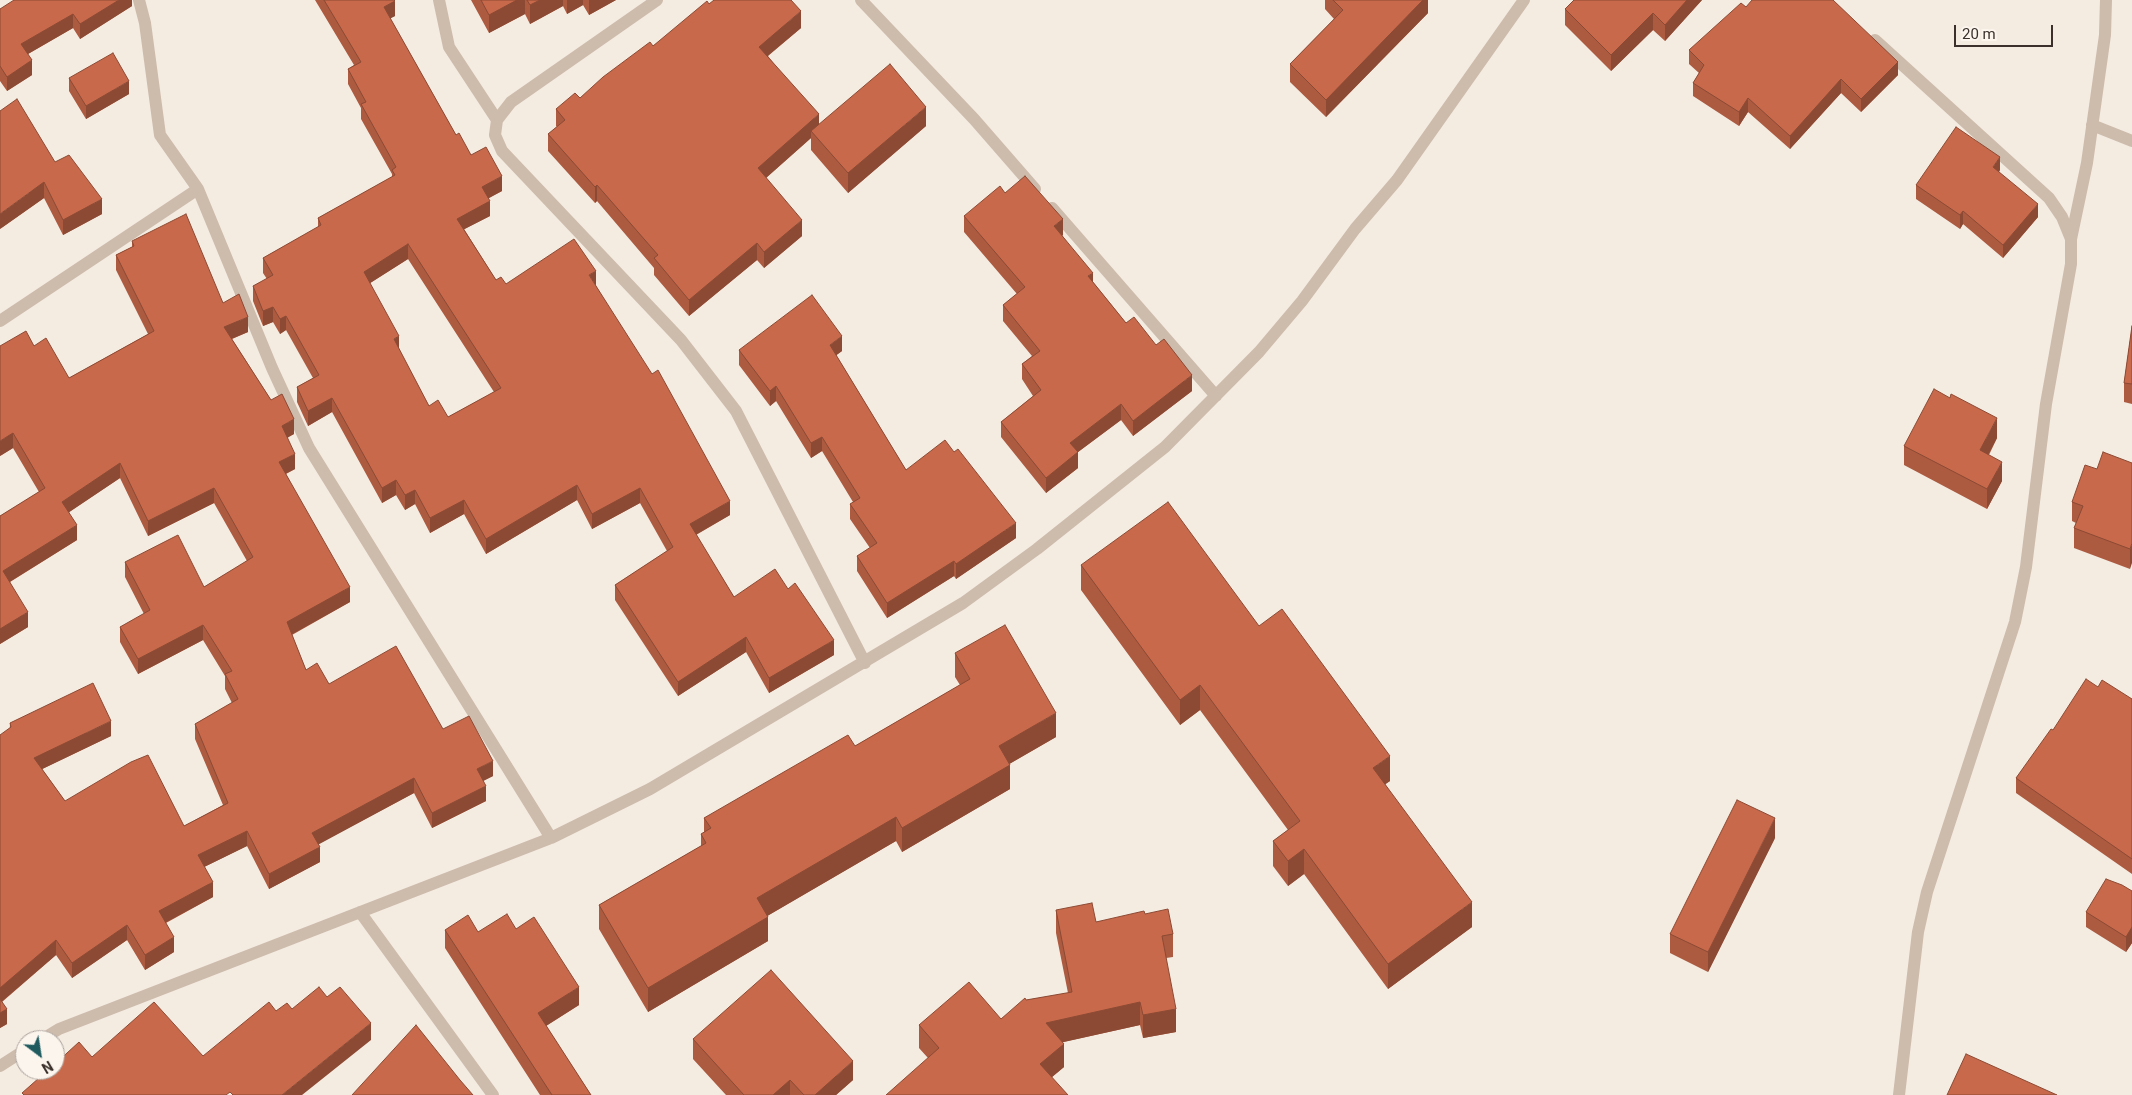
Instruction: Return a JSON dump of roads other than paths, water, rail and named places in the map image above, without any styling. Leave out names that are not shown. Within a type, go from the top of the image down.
[{"type":"street","points":[[139,0],[145,24],[160,135],[198,189],[272,368],[309,448],[551,838]]},
{"type":"street","points":[[439,0],[449,47],[497,120]]},
{"type":"street","points":[[657,0],[511,102],[497,120],[495,134],[502,152],[681,340],[736,411],[865,662]]},
{"type":"street","points":[[861,0],[974,119],[1216,396]]},
{"type":"street","points":[[1898,1095],[1918,932],[1927,892],[2015,622],[2026,567],[2046,404],[2071,264],[2071,240],[2087,163],[2105,35],[2106,0]]},
{"type":"street","points":[[57,1030],[551,838],[650,789],[963,603],[1036,549],[1165,447],[1259,352],[1302,301],[1354,229],[1397,180],[1518,2]]},
{"type":"street","points":[[1867,33],[2048,198],[2062,217],[2071,240]]},
{"type":"street","points":[[2092,125],[2132,140]]},
{"type":"street","points":[[0,320],[198,189]]},
{"type":"street","points":[[360,912],[492,1095]]},
{"type":"street","points":[[0,1066],[15,1056]]}]
